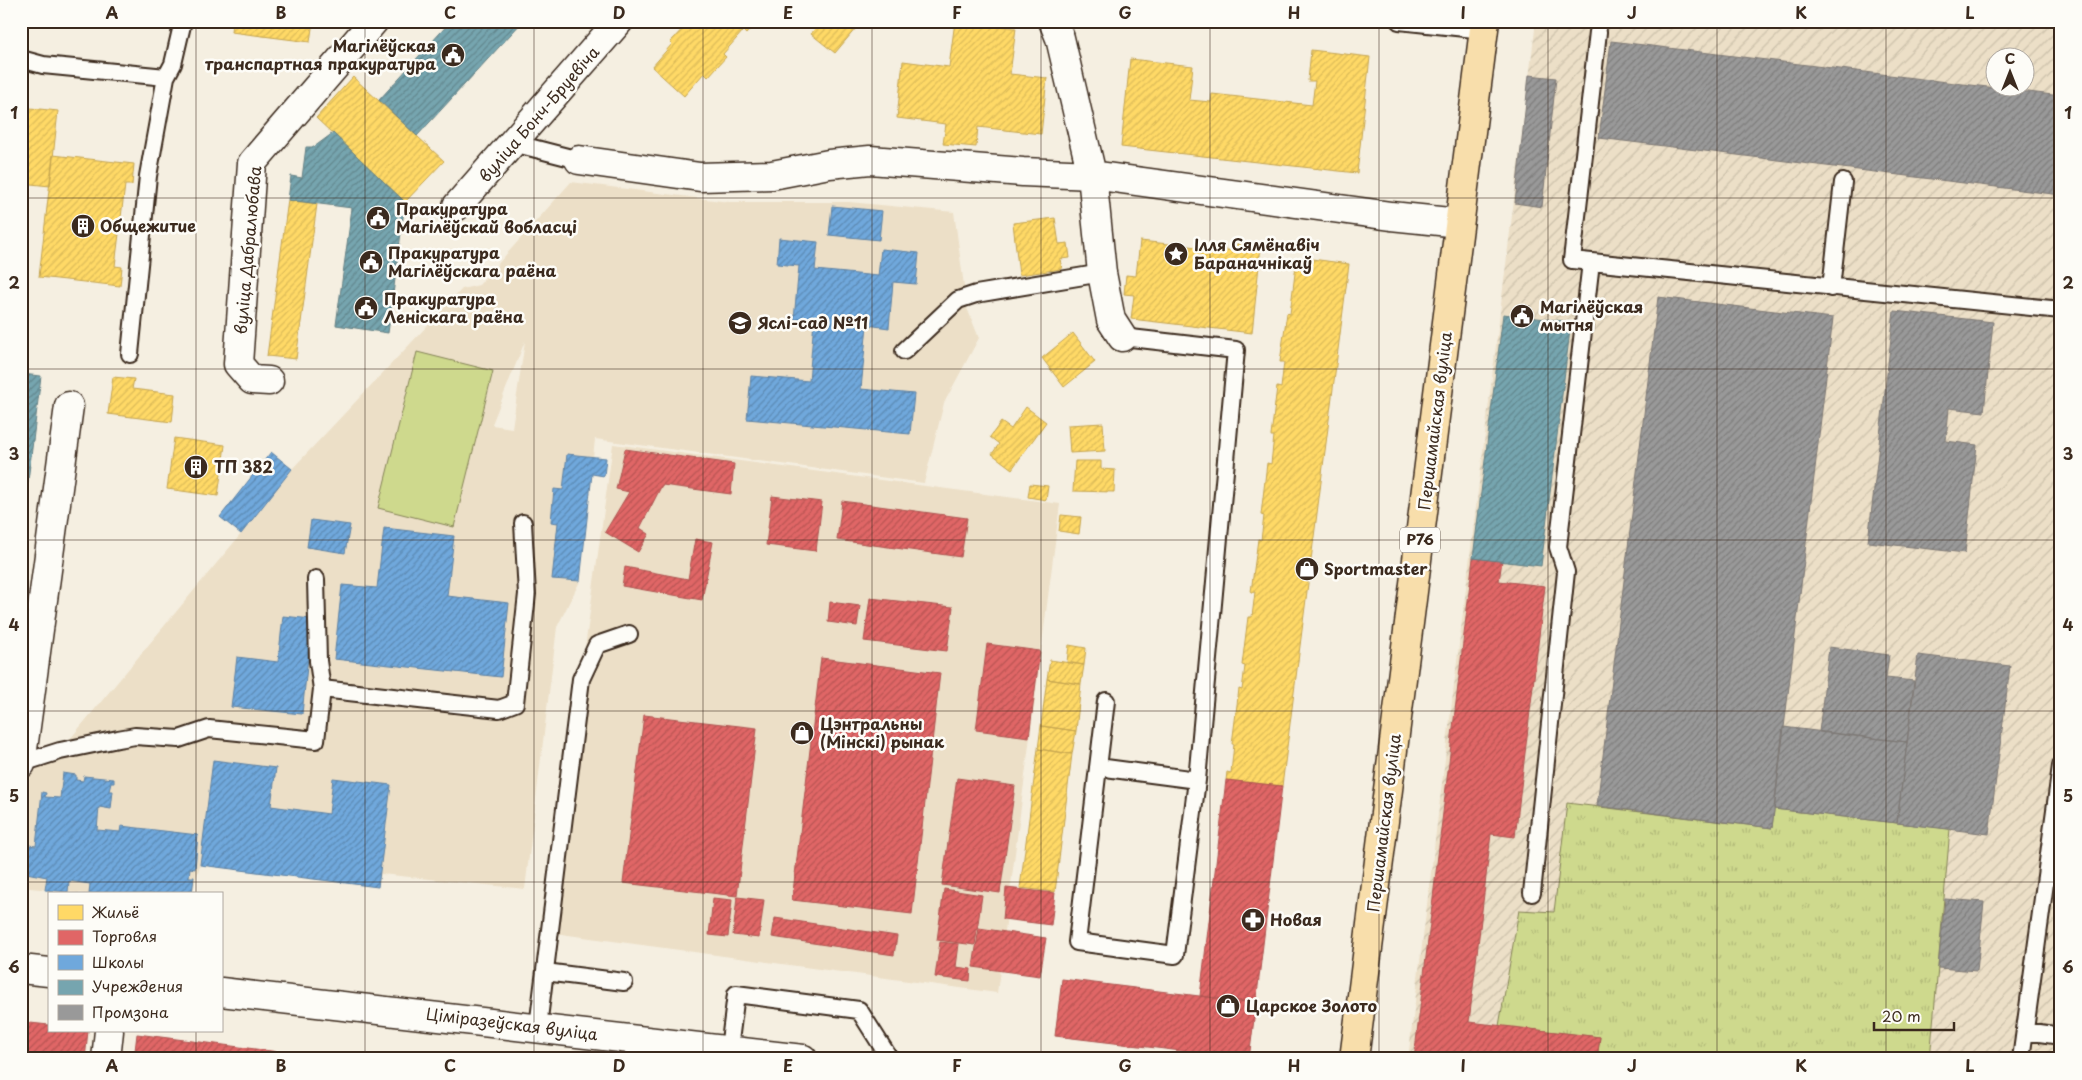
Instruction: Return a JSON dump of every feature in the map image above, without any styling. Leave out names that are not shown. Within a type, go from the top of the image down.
[{"type":"main road","name":"Першамайская вуліца","points":[[1354,1059],[1484,25]]},
{"type":"street","name":"вуліца Дабралюбава","points":[[269,381],[252,380],[238,364],[252,163],[374,21]]},
{"type":"street","name":"вуліца Бонч-Бруевіча","points":[[457,206],[620,21]]},
{"type":"street","points":[[1053,21],[1060,38],[1092,174],[1102,273],[1111,320],[1122,337]]},
{"type":"street","points":[[579,160],[700,177],[772,175],[829,164],[870,160],[1023,172],[1092,174],[1390,216],[1459,223]]},
{"type":"street","points":[[21,764],[69,406]]},
{"type":"street","points":[[21,969],[48,972]]},
{"type":"street","name":"Ціміразеўская вуліца","points":[[222,992],[803,1059]]},
{"type":"street","points":[[106,1059],[110,1032]]},
{"type":"lane","points":[[130,354],[148,176],[166,77],[173,64],[183,21]]},
{"type":"lane","points":[[1399,21],[1484,25]]},
{"type":"lane","points":[[1598,32],[1572,260],[1831,288],[2061,310]]},
{"type":"lane","points":[[21,59],[43,65],[166,77]]},
{"type":"lane","points":[[514,143],[579,160]]},
{"type":"lane","points":[[1831,288],[1843,182]]},
{"type":"lane","points":[[1532,893],[1566,572],[1558,547],[1591,262]]},
{"type":"lane","points":[[904,351],[958,300],[976,294],[1102,273]]},
{"type":"lane","points":[[1106,701],[1077,942],[1175,955],[1196,780],[1236,350],[1122,337]]},
{"type":"lane","points":[[322,689],[499,709],[515,703],[527,594],[523,523]]},
{"type":"lane","points":[[21,764],[60,751],[118,739],[135,736],[179,739],[210,729],[316,740],[322,689],[318,662],[316,579]]},
{"type":"lane","points":[[538,1027],[581,679],[597,645],[629,634]]},
{"type":"lane","points":[[2021,1059],[2061,766]]},
{"type":"lane","points":[[1098,767],[1196,780]]},
{"type":"lane","points":[[545,972],[624,982]]},
{"type":"lane","points":[[730,1050],[736,994],[858,1010],[890,1059]]},
{"type":"lane","points":[[2025,1031],[2061,1036]]},
{"type":"shaded area","points":[[1536,21],[2061,21],[2061,1059],[1408,1059]]},
{"type":"shaded area","points":[[571,182],[729,202],[849,202],[954,212],[967,308],[979,338],[944,403],[924,483],[595,439],[580,581],[557,627],[525,889],[381,874],[378,887],[200,865],[193,892],[69,892],[21,887],[22,763],[60,751],[241,534],[292,469],[462,289],[479,285]],"holes":[[[525,341],[512,428],[492,424]]]},
{"type":"shaded area","name":"Цэнтральны (Мінскі) рынак","points":[[613,444],[1060,504],[997,993],[546,932]]},
{"type":"green space","points":[[417,352],[493,371],[454,527],[378,508]]},
{"type":"green space","points":[[1567,803],[1772,828],[1774,809],[1950,829],[1930,1059],[1597,1059],[1600,1037],[1499,1026],[1519,910],[1554,912]]},
{"type":"building: Жильё","points":[[232,21],[313,21],[310,42],[231,32]]},
{"type":"building: Жильё","points":[[692,21],[757,21],[746,34],[743,31],[723,54],[726,57],[708,77],[704,73],[684,96],[652,67],[672,44],[670,42]]},
{"type":"building: Жильё","points":[[821,21],[862,21],[835,53],[811,34]]},
{"type":"building: Жильё","points":[[955,21],[1016,28],[1010,74],[1047,78],[1041,134],[978,127],[976,147],[943,144],[946,124],[897,118],[903,61],[949,67]]},
{"type":"building: Жильё","points":[[1311,50],[1370,57],[1357,173],[1121,147],[1130,59],[1193,66],[1189,100],[1211,102],[1212,94],[1312,105],[1315,81],[1308,81]]},
{"type":"building: Жильё","points":[[353,77],[444,161],[405,202],[316,118]]},
{"type":"building: Жильё","points":[[21,107],[58,111],[50,186],[21,183]]},
{"type":"building: Жильё","name":"Общежитие","points":[[53,155],[134,164],[132,185],[125,185],[115,266],[122,267],[120,286],[39,277]]},
{"type":"building: Жильё","points":[[288,200],[317,204],[296,359],[267,356]]},
{"type":"building: Жильё","points":[[1055,218],[1059,244],[1068,243],[1070,258],[1060,259],[1062,269],[1019,275],[1013,223]]},
{"type":"building: Жильё","points":[[1140,241],[1236,251],[1236,244],[1261,246],[1252,333],[1131,319],[1134,295],[1124,294],[1126,275],[1136,276]]},
{"type":"building: Жильё","points":[[1297,257],[1349,264],[1282,786],[1226,780],[1227,772],[1231,773],[1234,744],[1232,744],[1239,689],[1242,690],[1245,666],[1242,665],[1248,617],[1252,617],[1255,592],[1251,592],[1258,539],[1261,540],[1264,516],[1261,515],[1267,463],[1271,464],[1274,436],[1271,436],[1277,387],[1281,388],[1284,362],[1280,362],[1287,313],[1290,314]]},
{"type":"building: Жильё","points":[[1073,333],[1095,362],[1064,387],[1042,358]]},
{"type":"building: Жильё","points":[[113,377],[134,379],[132,389],[175,394],[172,422],[108,414]]},
{"type":"building: Жильё","points":[[1026,407],[1046,422],[1012,469],[992,454],[999,444],[990,437],[1001,422],[1011,429]]},
{"type":"building: Жильё","points":[[1103,423],[1105,451],[1070,453],[1068,425]]},
{"type":"building: Жильё","name":"ТП 382","points":[[174,438],[225,445],[218,496],[167,489]]},
{"type":"building: Жильё","points":[[1075,461],[1101,461],[1101,469],[1115,470],[1114,492],[1073,491]]},
{"type":"building: Жильё","points":[[1030,484],[1048,486],[1046,500],[1028,497]]},
{"type":"building: Жильё","points":[[1061,515],[1081,517],[1079,534],[1059,531]]},
{"type":"building: Жильё","points":[[1069,645],[1086,648],[1084,665],[1067,662]]},
{"type":"building: Жильё","points":[[1050,660],[1084,665],[1081,684],[1047,679]]},
{"type":"building: Жильё","points":[[1047,679],[1081,684],[1076,731],[1041,726]]},
{"type":"building: Жильё","points":[[1041,726],[1076,731],[1072,754],[1038,749]]},
{"type":"building: Жильё","points":[[1038,749],[1072,754],[1055,892],[1020,888]]},
{"type":"building: Торговля","points":[[625,449],[734,464],[731,494],[662,485],[640,528],[649,534],[638,552],[605,532],[629,492],[616,489]]},
{"type":"building: Торговля","points":[[772,496],[822,502],[816,551],[766,545]]},
{"type":"building: Торговля","points":[[842,501],[967,518],[961,557],[837,540]]},
{"type":"building: Торговля","points":[[695,539],[713,542],[702,600],[622,586],[625,567],[688,579]]},
{"type":"building: Торговля","points":[[1473,558],[1502,561],[1499,581],[1545,586],[1515,837],[1491,834],[1469,1022],[1600,1037],[1597,1059],[1414,1059]]},
{"type":"building: Торговля","points":[[870,598],[953,607],[947,651],[864,641]]},
{"type":"building: Торговля","points":[[830,602],[860,606],[857,626],[828,622]]},
{"type":"building: Торговля","points":[[987,644],[1040,651],[1029,737],[976,730]]},
{"type":"building: Торговля","points":[[821,658],[940,673],[912,914],[792,900]]},
{"type":"building: Торговля","points":[[644,715],[757,728],[737,896],[623,883]]},
{"type":"building: Торговля","points":[[957,778],[1015,786],[1000,893],[942,885]]},
{"type":"building: Торговля","points":[[1226,780],[1282,786],[1256,1003],[1200,996]]},
{"type":"building: Торговля","points":[[1006,888],[1055,893],[1051,925],[1003,919]]},
{"type":"building: Торговля","points":[[944,889],[982,895],[975,945],[937,940]]},
{"type":"building: Торговля","points":[[737,897],[764,900],[759,938],[733,935]]},
{"type":"building: Торговля","points":[[713,898],[732,900],[728,937],[709,935]]},
{"type":"building: Торговля","points":[[775,918],[897,936],[894,955],[772,937]]},
{"type":"building: Торговля","points":[[979,928],[1046,938],[1040,976],[973,967]]},
{"type":"building: Торговля","points":[[940,942],[959,944],[956,967],[971,969],[970,981],[935,977]]},
{"type":"building: Торговля","points":[[1062,979],[1256,1003],[1249,1059],[1055,1036]]},
{"type":"building: Торговля","points":[[21,1022],[48,1025],[48,1032],[88,1032],[85,1059],[21,1059]]},
{"type":"building: Торговля","points":[[137,1034],[334,1059],[134,1059]]},
{"type":"building: Школы","points":[[832,206],[882,211],[879,240],[829,235]]},
{"type":"building: Школы","points":[[779,238],[818,242],[815,270],[878,276],[881,249],[919,253],[916,284],[893,282],[889,328],[867,325],[861,389],[914,394],[910,434],[747,419],[751,376],[809,381],[814,321],[794,319],[799,266],[777,264]]},
{"type":"building: Школы","points":[[271,452],[292,469],[241,534],[220,517]]},
{"type":"building: Школы","points":[[567,454],[606,458],[604,476],[592,474],[580,581],[552,579],[558,523],[551,522],[554,489],[563,490]]},
{"type":"building: Школы","points":[[311,520],[350,525],[345,553],[307,547]]},
{"type":"building: Школы","points":[[384,528],[454,536],[447,596],[509,603],[501,677],[334,659],[342,585],[377,588]]},
{"type":"building: Школы","points":[[283,616],[312,619],[302,714],[231,707],[237,657],[278,662]]},
{"type":"building: Школы","points":[[213,760],[276,768],[271,806],[329,814],[333,778],[391,785],[378,887],[200,865]]},
{"type":"building: Школы","points":[[63,773],[76,775],[76,780],[83,781],[84,776],[114,779],[114,783],[111,783],[109,791],[113,791],[111,809],[99,807],[97,830],[120,832],[121,826],[198,835],[195,869],[190,868],[189,877],[194,877],[192,892],[89,892],[90,884],[69,881],[68,892],[45,890],[47,877],[21,872],[21,844],[36,846],[42,792],[46,793],[45,797],[60,798]]},
{"type":"building: Учреждения","name":"Магілёўская транспартная пракуратура","points":[[451,21],[523,21],[417,136],[379,100]]},
{"type":"building: Учреждения","points":[[333,133],[405,202],[388,333],[336,325],[352,208],[288,200],[291,176],[302,178],[306,147],[314,147]]},
{"type":"building: Учреждения","points":[[1503,314],[1571,322],[1541,566],[1473,558]]},
{"type":"building: Учреждения","points":[[21,374],[41,376],[21,537]]},
{"type":"building: Промзона","points":[[1611,41],[1984,87],[1984,98],[2034,98],[2034,93],[2061,96],[2061,195],[1599,138]]},
{"type":"building: Промзона","points":[[1529,75],[1556,78],[1542,207],[1515,203]]},
{"type":"building: Промзона","points":[[1658,297],[1833,318],[1772,828],[1597,806]]},
{"type":"building: Промзона","points":[[1894,311],[1993,322],[1984,412],[1949,408],[1946,441],[1977,445],[1965,553],[1868,542]]},
{"type":"building: Промзона","points":[[1829,647],[1889,655],[1886,678],[1914,681],[1907,742],[1819,732]]},
{"type":"building: Промзона","points":[[1918,655],[2010,666],[1989,834],[1897,823]]},
{"type":"building: Промзона","points":[[1783,727],[1907,742],[1897,823],[1774,809]]},
{"type":"building: Промзона","points":[[1945,899],[1984,902],[1977,971],[1938,968]]},
{"type":"place","name":"Магілёўская транспартная пракуратура","points":[[453,55]]},
{"type":"place","name":"Пракуратура Магілёўскай вобласці","points":[[378,218]]},
{"type":"place","name":"Общежитие","points":[[83,226]]},
{"type":"place","name":"Ілля Сямёнавіч Бараначнікаў","points":[[1176,254]]},
{"type":"place","name":"Пракуратура Магілёўскага раёна","points":[[371,262]]},
{"type":"place","name":"Пракуратура Леніскага раёна","points":[[366,308]]},
{"type":"place","name":"Магілёўская мытня","points":[[1522,316]]},
{"type":"place","name":"Яслі-сад №11","points":[[740,323]]},
{"type":"place","name":"ТП 382","points":[[196,467]]},
{"type":"place","name":"Sportmaster","points":[[1307,569]]},
{"type":"place","name":"Цэнтральны (Мінскі) рынак","points":[[802,733]]},
{"type":"place","name":"Новая","points":[[1253,920]]},
{"type":"place","name":"Царское Золото","points":[[1228,1006]]}]
